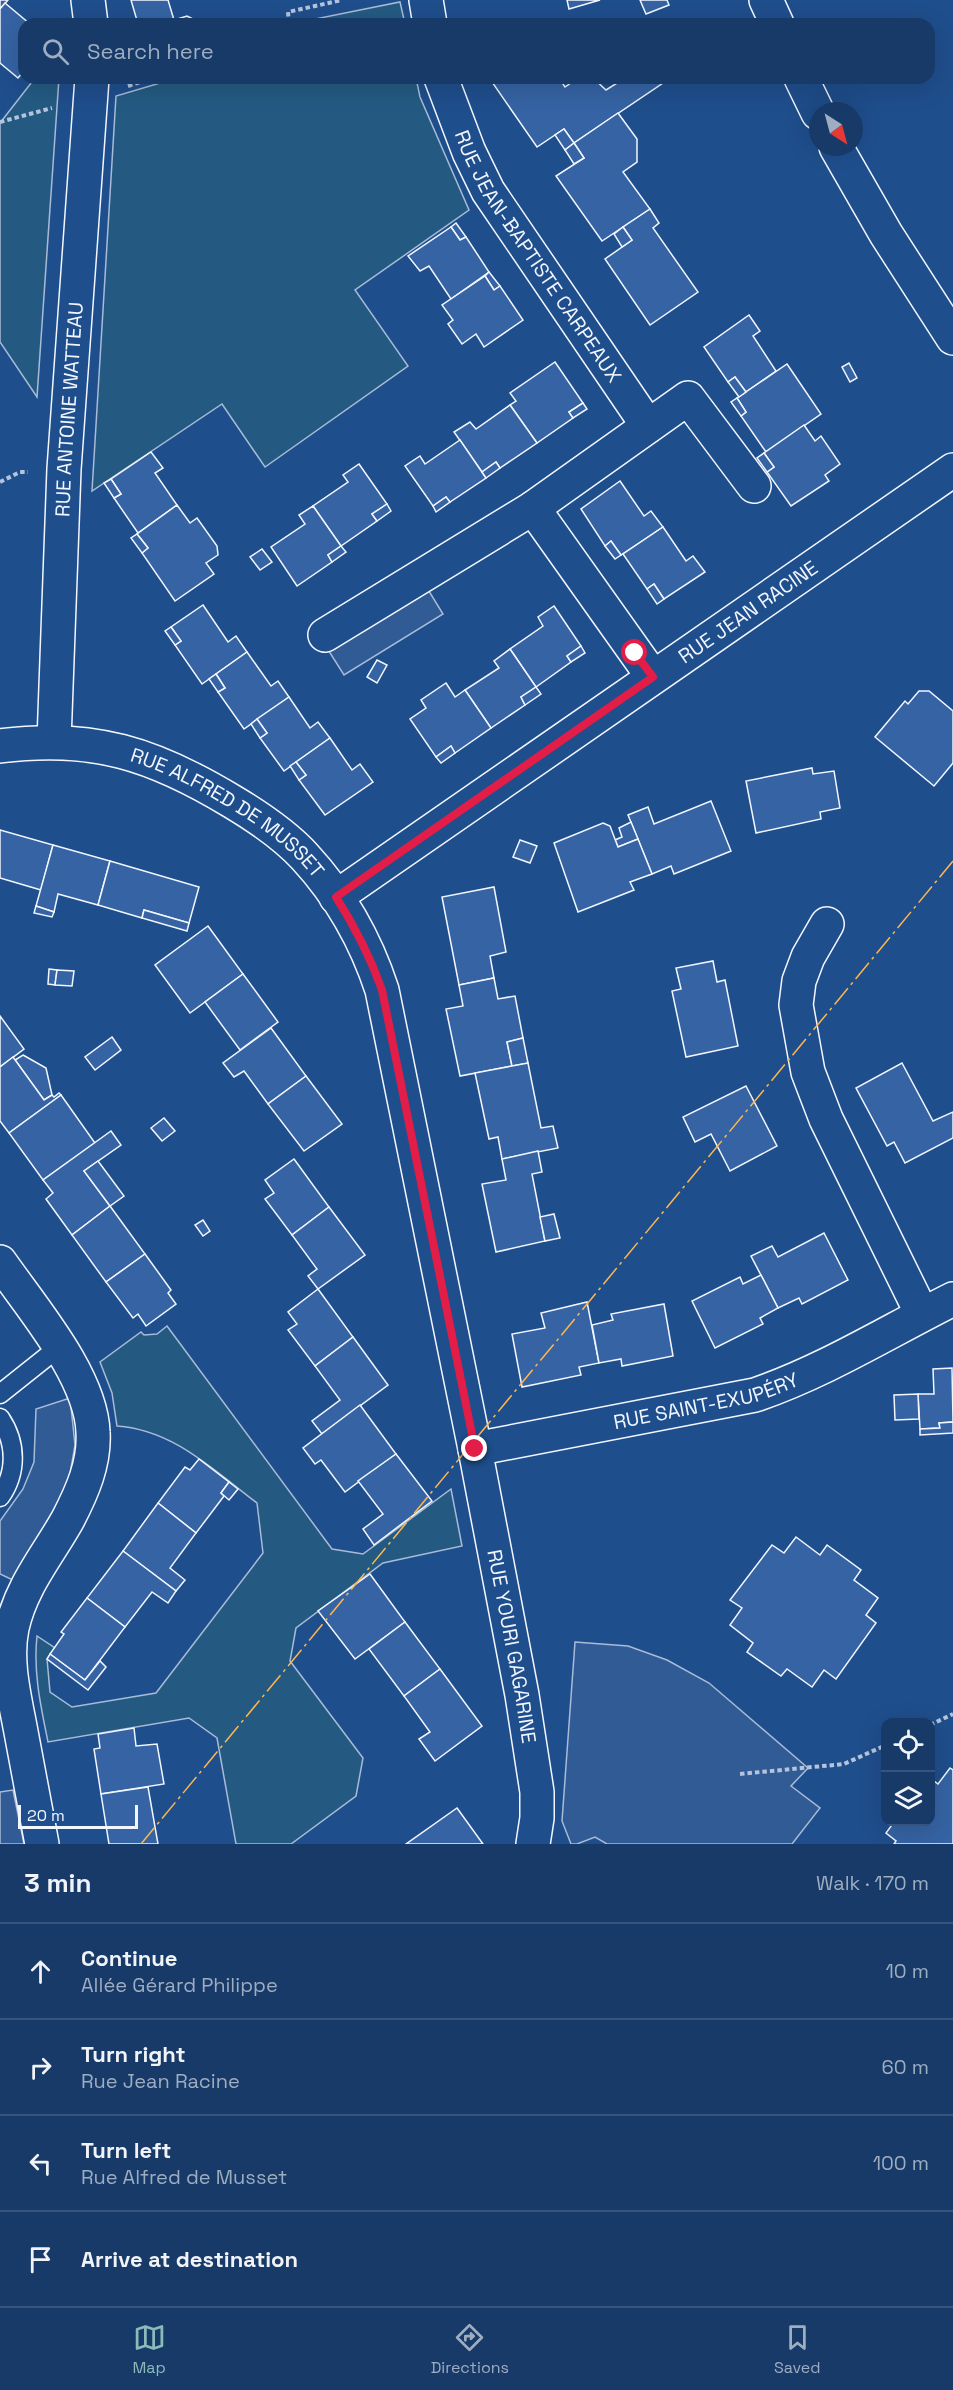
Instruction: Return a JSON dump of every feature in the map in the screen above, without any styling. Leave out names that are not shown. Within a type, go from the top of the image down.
[{"type":"street","points":[[88,0],[90,18]]},
{"type":"street","points":[[426,0],[429,18]]},
{"type":"street","points":[[766,0],[774,18]]},
{"type":"street","name":"RUE JEAN-BAPTISTE CARPEAUX","points":[[443,84],[469,152],[488,191],[648,426]]},
{"type":"street","points":[[804,84],[813,102]]},
{"type":"street","name":"RUE ANTOINE WATTEAU","points":[[54,741],[64,469],[91,88]]},
{"type":"street","points":[[841,156],[886,234],[953,338]]},
{"type":"street","points":[[325,635],[533,508],[688,398],[754,486]]},
{"type":"street","name":"RUE JEAN RACINE","points":[[336,897],[953,470]]},
{"type":"street","points":[[533,508],[653,677]]},
{"type":"street","name":"RUE ALFRED DE MUSSET","points":[[0,746],[54,741],[94,745],[133,753],[171,767],[250,813],[304,855],[336,897],[362,940],[382,990],[475,1449]]},
{"type":"street","points":[[826,924],[808,957],[800,981],[796,1005],[808,1072],[831,1130],[922,1314]]},
{"type":"street","points":[[0,1262],[59,1347],[76,1376],[90,1411],[93,1432],[88,1474],[78,1499],[35,1570],[17,1609],[5,1643],[42,1844]]},
{"type":"street","name":"RUE SAINT-EXUPÉRY","points":[[475,1449],[755,1395],[839,1360],[953,1299]]},
{"type":"street","name":"RUE YOURI GAGARINE","points":[[475,1449],[522,1695],[537,1792],[537,1818],[533,1844]]},
{"type":"lane","points":[[0,1394],[59,1347]]},
{"type":"lane","points":[[0,1418],[6,1427],[12,1446],[14,1466],[10,1484],[0,1497]]},
{"type":"path","points":[[288,18],[288,12],[342,0]]},
{"type":"path","points":[[0,122],[91,88]]},
{"type":"path","points":[[935,1723],[953,1714]]},
{"type":"path","points":[[740,1774],[844,1764],[881,1747]]},
{"type":"shaded area","points":[[400,2],[404,18],[320,18]]},
{"type":"shaded area","points":[[30,84],[59,84],[37,397],[0,342],[0,123]]},
{"type":"shaded area","points":[[157,84],[417,84],[420,97],[469,210],[355,290],[408,366],[265,467],[222,404],[92,491],[116,96]]},
{"type":"shaded area","points":[[424,583],[443,614],[344,675],[325,645]]},
{"type":"shaded area","points":[[167,1326],[332,1549],[363,1554],[451,1489],[462,1546],[383,1563],[296,1628],[290,1661],[363,1758],[356,1796],[291,1844],[236,1844],[217,1738],[189,1718],[48,1742],[37,1677],[37,1636],[55,1648],[47,1659],[50,1692],[72,1707],[156,1693],[263,1553],[257,1503],[175,1443],[138,1429],[117,1426],[112,1393],[100,1362],[141,1332],[144,1335],[157,1334]]},
{"type":"shaded area","points":[[70,1398],[75,1445],[70,1474],[63,1496],[17,1582],[0,1574],[0,1521],[23,1489],[34,1462],[36,1409]]},
{"type":"shaded area","points":[[575,1642],[628,1646],[667,1660],[709,1683],[808,1768],[791,1786],[820,1808],[792,1844],[607,1844],[595,1837],[571,1844],[562,1821]]},
{"type":"shaded area","points":[[13,1790],[24,1844],[0,1844],[0,1792]]},
{"type":"building","points":[[0,0],[8,0],[0,9]]},
{"type":"building","points":[[131,0],[168,0],[173,18],[136,18]]},
{"type":"building","points":[[567,0],[600,0],[569,9]]},
{"type":"building","points":[[640,0],[667,0],[669,5],[646,14]]},
{"type":"building","points":[[5,3],[23,18],[18,18],[18,78],[0,63],[0,9]]},
{"type":"building","points":[[493,84],[563,84],[565,87],[569,84],[600,84],[606,90],[616,84],[662,84],[574,143],[564,129],[537,147]]},
{"type":"building","points":[[618,113],[637,139],[637,162],[623,172],[650,209],[602,241],[556,176],[584,158],[574,143]]},
{"type":"building","points":[[564,129],[574,143],[565,150],[555,135]]},
{"type":"building","points":[[574,143],[584,158],[574,164],[565,150]]},
{"type":"building","points":[[650,209],[659,223],[653,228],[698,292],[650,325],[605,259],[632,240],[623,227]]},
{"type":"building","points":[[456,223],[466,237],[460,240],[451,227]]},
{"type":"building","points":[[451,227],[460,240],[466,237],[489,272],[451,299],[429,266],[420,271],[408,256]]},
{"type":"building","points":[[623,227],[632,240],[622,247],[614,234]]},
{"type":"building","points":[[489,272],[500,286],[494,290],[485,276]]},
{"type":"building","points":[[485,276],[494,290],[500,286],[523,320],[484,347],[476,334],[462,344],[448,324],[453,320],[442,305]]},
{"type":"building","points":[[749,315],[760,331],[753,336],[776,371],[746,392],[735,377],[728,382],[704,347]]},
{"type":"building","points":[[555,362],[583,403],[569,412],[573,418],[537,443],[510,405],[516,401],[510,393]]},
{"type":"building","points":[[849,363],[857,378],[850,382],[842,367]]},
{"type":"building","points":[[787,364],[821,414],[766,452],[741,416],[746,412],[737,398]]},
{"type":"building","points":[[735,377],[746,392],[739,397],[728,382]]},
{"type":"building","points":[[737,398],[746,412],[741,416],[731,402]]},
{"type":"building","points":[[583,403],[587,409],[573,418],[569,412]]},
{"type":"building","points":[[510,405],[537,443],[500,468],[496,462],[482,472],[454,432],[470,422],[476,429]]},
{"type":"building","points":[[804,425],[815,441],[821,436],[840,464],[825,475],[829,481],[791,506],[767,472],[774,467],[764,453]]},
{"type":"building","points":[[460,440],[486,478],[450,502],[446,497],[433,506],[405,466],[420,456],[425,464]]},
{"type":"building","points":[[151,452],[163,468],[155,473],[177,505],[138,533],[114,498],[121,494],[111,479]]},
{"type":"building","points":[[764,453],[774,467],[767,472],[757,458]]},
{"type":"building","points":[[496,462],[500,468],[486,478],[482,472]]},
{"type":"building","points":[[359,464],[387,504],[372,514],[377,521],[341,546],[313,506],[348,482],[343,475]]},
{"type":"building","points":[[111,479],[121,494],[114,498],[104,483]]},
{"type":"building","points":[[620,481],[644,516],[651,511],[663,527],[621,555],[611,541],[605,546],[581,509]]},
{"type":"building","points":[[446,497],[450,502],[436,512],[433,506]]},
{"type":"building","points":[[387,504],[391,511],[377,521],[372,514]]},
{"type":"building","points":[[177,505],[190,523],[197,518],[217,546],[218,555],[206,563],[214,574],[175,601],[142,553],[148,548],[137,534]]},
{"type":"building","points":[[313,506],[341,546],[328,555],[332,562],[297,586],[271,547],[305,524],[299,515]]},
{"type":"building","points":[[663,527],[686,561],[693,556],[705,572],[664,599],[654,584],[647,589],[623,554]]},
{"type":"building","points":[[137,534],[148,548],[142,553],[131,538]]},
{"type":"building","points":[[611,541],[621,555],[615,559],[605,546]]},
{"type":"building","points":[[341,546],[346,552],[332,562],[328,555]]},
{"type":"building","points":[[262,549],[272,562],[260,570],[250,557]]},
{"type":"building","points":[[654,584],[664,599],[657,604],[647,589]]},
{"type":"building","points":[[203,605],[228,642],[236,636],[247,652],[202,684],[175,645],[181,641],[171,627]]},
{"type":"building","points":[[554,606],[581,646],[567,656],[571,662],[536,687],[510,649],[543,626],[538,617]]},
{"type":"building","points":[[171,627],[181,641],[175,645],[165,631]]},
{"type":"building","points":[[581,646],[585,653],[571,662],[567,656]]},
{"type":"building","points":[[510,649],[536,687],[521,697],[525,705],[491,728],[465,690],[499,668],[494,661]]},
{"type":"building","points":[[247,652],[271,686],[278,681],[289,697],[244,729],[218,692],[225,688],[216,674]]},
{"type":"building","points":[[377,660],[387,665],[377,683],[367,677]]},
{"type":"building","points":[[216,674],[225,688],[218,692],[209,679]]},
{"type":"building","points":[[446,683],[455,697],[465,690],[491,728],[455,753],[451,746],[436,757],[410,719],[426,708],[421,700]]},
{"type":"building","points":[[536,687],[541,694],[525,705],[521,697]]},
{"type":"building","points":[[919,691],[929,691],[953,711],[953,763],[934,786],[875,737],[905,701],[908,704]]},
{"type":"building","points":[[289,697],[310,728],[318,722],[330,738],[284,771],[260,738],[267,733],[257,719]]},
{"type":"building","points":[[257,719],[267,733],[260,738],[251,724]]},
{"type":"building","points":[[330,738],[352,770],[360,764],[373,782],[325,815],[299,780],[306,775],[296,762]]},
{"type":"building","points":[[451,746],[455,753],[441,763],[436,757]]},
{"type":"building","points":[[296,762],[306,775],[299,780],[290,766]]},
{"type":"building","points":[[812,768],[813,774],[834,771],[840,808],[820,812],[821,819],[756,833],[746,781]]},
{"type":"building","points":[[711,801],[731,851],[674,874],[671,866],[652,874],[628,815],[648,807],[654,824]]},
{"type":"building","points":[[631,822],[638,839],[618,847],[615,840],[622,837],[619,828]]},
{"type":"building","points":[[603,823],[610,826],[618,847],[638,839],[652,874],[630,882],[634,890],[578,912],[554,843]]},
{"type":"building","points":[[0,830],[53,845],[41,890],[0,878]]},
{"type":"building","points":[[520,840],[537,846],[530,863],[513,857]]},
{"type":"building","points":[[53,845],[110,861],[98,905],[58,894],[54,912],[36,906]]},
{"type":"building","points":[[110,861],[199,887],[189,923],[144,910],[142,918],[98,905]]},
{"type":"building","points":[[494,887],[506,952],[490,956],[494,978],[459,985],[442,897]]},
{"type":"building","points":[[36,906],[54,912],[52,917],[34,913]]},
{"type":"building","points":[[144,910],[189,923],[187,931],[142,918]]},
{"type":"building","points":[[208,926],[243,974],[190,1013],[155,965]]},
{"type":"building","points":[[713,961],[717,982],[725,980],[738,1046],[686,1057],[672,991],[681,989],[676,968]]},
{"type":"building","points":[[49,969],[57,970],[55,985],[48,984]]},
{"type":"building","points":[[57,970],[74,971],[72,986],[55,985]]},
{"type":"building","points":[[243,974],[278,1022],[240,1050],[205,1002]]},
{"type":"building","points":[[494,978],[498,999],[515,996],[523,1038],[507,1042],[512,1066],[460,1076],[446,1009],[463,1006],[459,985]]},
{"type":"building","points":[[0,1016],[24,1049],[0,1067]]},
{"type":"building","points":[[271,1028],[306,1076],[268,1104],[244,1071],[234,1077],[223,1063]]},
{"type":"building","points":[[112,1037],[121,1050],[95,1070],[85,1057]]},
{"type":"building","points":[[523,1038],[528,1063],[512,1066],[507,1042]]},
{"type":"building","points":[[23,1055],[46,1068],[52,1095],[44,1100],[15,1060]]},
{"type":"building","points":[[13,1057],[44,1100],[52,1095],[54,1097],[59,1093],[61,1095],[9,1133],[0,1121],[0,1067]]},
{"type":"building","points":[[528,1063],[541,1128],[553,1126],[558,1148],[502,1159],[498,1137],[489,1139],[475,1073]]},
{"type":"building","points":[[902,1063],[933,1121],[953,1112],[953,1138],[905,1163],[894,1142],[887,1146],[856,1088]]},
{"type":"building","points":[[306,1076],[342,1124],[304,1151],[268,1104]]},
{"type":"building","points":[[746,1086],[777,1146],[730,1171],[711,1134],[695,1142],[683,1117]]},
{"type":"building","points":[[61,1095],[95,1143],[43,1180],[9,1133]]},
{"type":"building","points":[[164,1118],[175,1131],[162,1141],[151,1128]]},
{"type":"building","points":[[111,1131],[121,1145],[84,1171],[110,1206],[72,1235],[46,1199],[53,1193],[43,1180]]},
{"type":"building","points":[[538,1151],[542,1172],[532,1174],[545,1241],[496,1252],[482,1184],[506,1180],[502,1159]]},
{"type":"building","points":[[294,1159],[329,1207],[292,1235],[265,1199],[274,1193],[265,1180]]},
{"type":"building","points":[[98,1161],[124,1196],[110,1206],[84,1171]]},
{"type":"building","points":[[110,1206],[145,1254],[106,1282],[72,1235]]},
{"type":"building","points":[[329,1207],[365,1255],[318,1289],[308,1276],[317,1269],[292,1235]]},
{"type":"building","points":[[554,1214],[560,1238],[545,1241],[540,1217]]},
{"type":"building","points":[[203,1220],[210,1231],[203,1236],[195,1225]]},
{"type":"building","points":[[824,1233],[848,1280],[802,1304],[799,1298],[778,1308],[751,1256],[772,1246],[778,1257]]},
{"type":"building","points":[[145,1254],[171,1290],[168,1293],[176,1304],[146,1326],[138,1314],[133,1318],[106,1282]]},
{"type":"building","points":[[761,1275],[778,1308],[760,1318],[763,1324],[715,1348],[692,1301],[740,1277],[743,1284]]},
{"type":"building","points":[[318,1289],[353,1337],[315,1366],[288,1330],[297,1324],[288,1312]]},
{"type":"building","points":[[587,1302],[599,1363],[579,1367],[581,1375],[522,1387],[512,1334],[545,1328],[541,1313]]},
{"type":"building","points":[[664,1304],[673,1356],[622,1366],[621,1359],[599,1363],[592,1325],[613,1320],[611,1314]]},
{"type":"building","points":[[353,1337],[388,1385],[322,1434],[312,1421],[340,1400],[315,1366]]},
{"type":"building","points":[[952,1368],[953,1422],[939,1423],[940,1428],[920,1429],[918,1394],[934,1394],[933,1369]]},
{"type":"building","points":[[918,1394],[919,1419],[895,1420],[894,1395]]},
{"type":"building","points":[[360,1405],[396,1454],[345,1492],[321,1460],[315,1464],[303,1448]]},
{"type":"building","points":[[953,1422],[953,1433],[920,1435],[920,1429],[940,1428],[939,1423]]},
{"type":"building","points":[[396,1454],[432,1501],[374,1545],[363,1529],[383,1514],[358,1481]]},
{"type":"building","points":[[199,1459],[229,1482],[221,1493],[224,1496],[196,1533],[158,1503],[185,1467],[190,1470]]},
{"type":"building","points":[[229,1482],[238,1489],[229,1500],[221,1493]]},
{"type":"building","points":[[158,1503],[196,1533],[170,1568],[185,1580],[176,1591],[123,1551]]},
{"type":"building","points":[[796,1537],[820,1555],[827,1545],[861,1570],[854,1580],[878,1598],[866,1615],[876,1623],[836,1679],[824,1670],[812,1687],[787,1669],[781,1676],[747,1652],[753,1643],[730,1625],[742,1608],[730,1600],[772,1545],[784,1553]]},
{"type":"building","points":[[123,1551],[176,1591],[168,1603],[152,1592],[125,1627],[87,1598]]},
{"type":"building","points":[[370,1574],[405,1622],[355,1659],[318,1611]]},
{"type":"building","points":[[87,1598],[125,1627],[85,1680],[50,1654],[64,1634],[61,1632]]},
{"type":"building","points":[[405,1622],[440,1669],[404,1696],[369,1649]]},
{"type":"building","points":[[50,1654],[85,1680],[100,1661],[106,1667],[88,1690],[47,1659]]},
{"type":"building","points":[[440,1669],[482,1726],[435,1761],[419,1739],[430,1732],[404,1696]]},
{"type":"building","points":[[134,1728],[136,1746],[157,1744],[164,1784],[101,1794],[94,1749],[100,1748],[98,1734]]},
{"type":"building","points":[[950,1768],[953,1770],[953,1844],[894,1844],[896,1841],[886,1833],[891,1826],[935,1826],[935,1782],[938,1784]]},
{"type":"building","points":[[148,1787],[158,1844],[109,1844],[101,1794]]},
{"type":"building","points":[[457,1808],[483,1844],[406,1844]]},
{"type":"power","points":[[141,1844],[953,861]]},
{"type":"route","points":[[475,1449],[382,990],[362,940],[336,897],[653,677],[635,653]]}]
